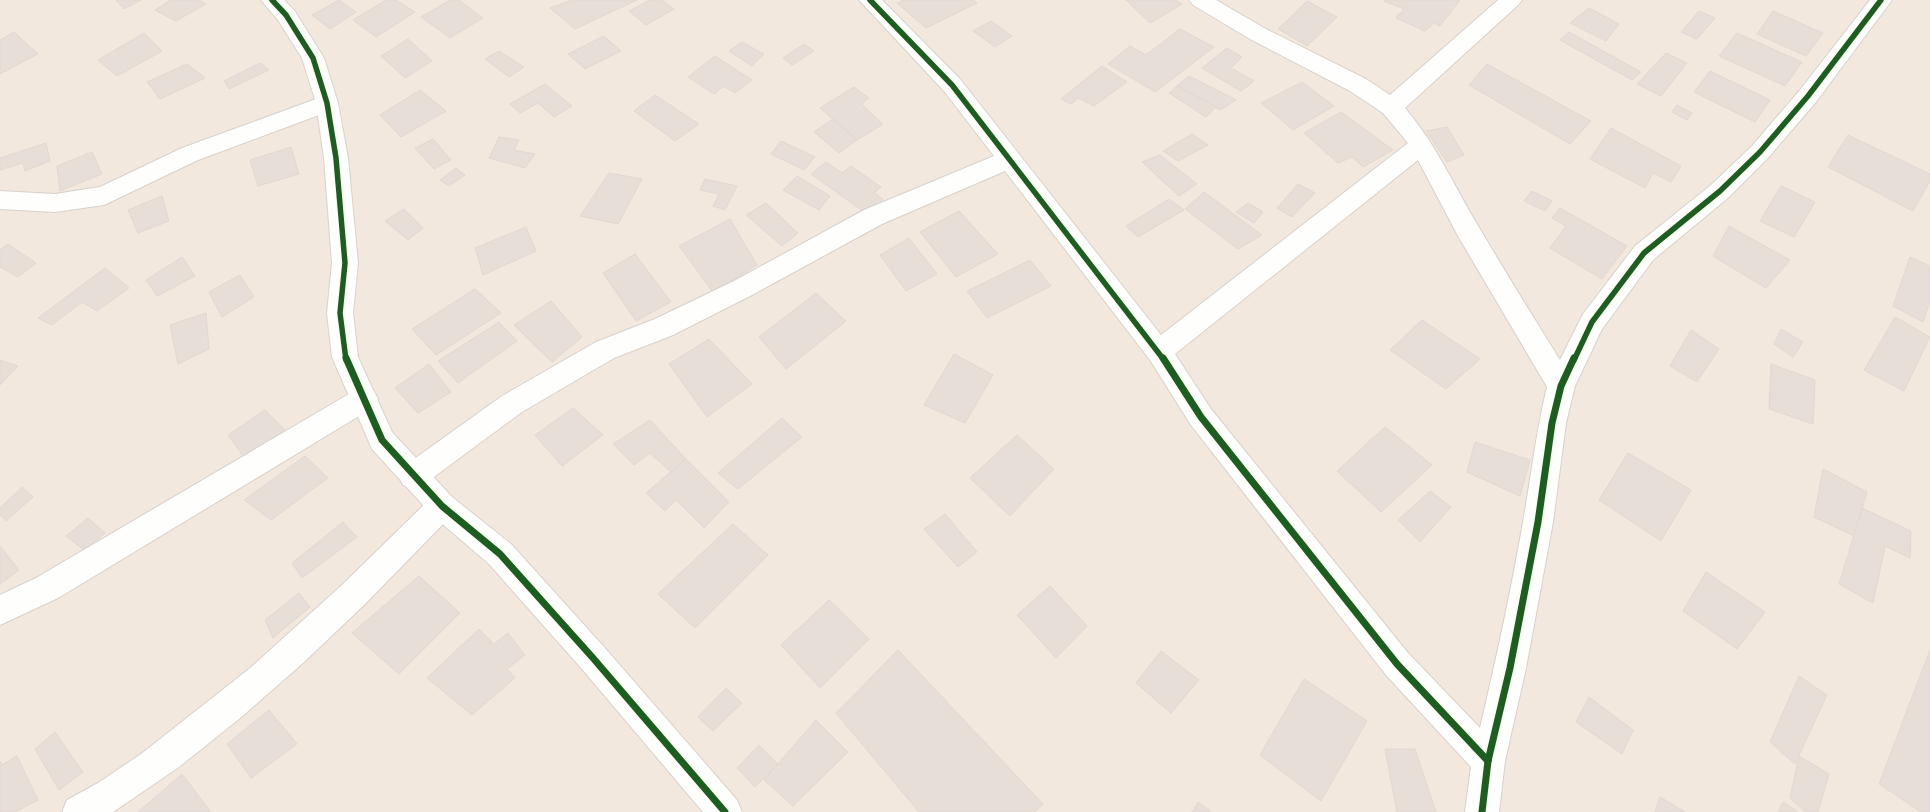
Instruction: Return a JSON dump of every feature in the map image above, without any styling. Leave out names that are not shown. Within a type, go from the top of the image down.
[{"type":"street","points":[[272,0],[286,15],[313,58],[327,104],[336,158],[345,264],[340,313],[345,357],[382,440],[442,506],[500,554],[599,665],[725,812]]},
{"type":"street","points":[[870,0],[952,85],[1008,160],[1159,352],[1201,417],[1397,664],[1488,761]]},
{"type":"street","points":[[1200,0],[1258,34],[1358,85],[1391,107],[1421,145],[1467,229],[1560,386]]},
{"type":"street","points":[[1391,107],[1511,0]]},
{"type":"street","points":[[1482,812],[1488,761],[1510,668],[1525,590],[1538,522],[1552,423],[1560,386],[1592,322],[1644,253],[1720,191],[1760,152],[1808,96],[1881,0]]},
{"type":"street","points":[[0,200],[55,203],[104,196],[190,154],[327,104]]},
{"type":"street","points":[[1159,352],[1421,145]]},
{"type":"street","points":[[413,476],[512,404],[605,350],[664,327],[734,292],[873,217],[1008,160]]},
{"type":"street","points":[[0,610],[47,588],[364,399]]},
{"type":"street","points":[[79,812],[110,797],[158,763],[233,704],[323,624],[384,566],[442,506]]},
{"type":"shaded area","points":[[0,0],[1930,0],[1930,812],[0,812]]},
{"type":"building","points":[[116,0],[141,0],[124,9]]},
{"type":"building","points":[[170,0],[199,0],[206,4],[176,21],[155,10]]},
{"type":"building","points":[[339,0],[356,12],[330,29],[312,15]]},
{"type":"building","points":[[386,0],[396,0],[415,12],[376,37],[353,20]]},
{"type":"building","points":[[450,0],[459,0],[483,18],[450,38],[421,17]]},
{"type":"building","points":[[572,0],[637,0],[575,29],[550,8]]},
{"type":"building","points":[[650,0],[662,0],[674,9],[646,25],[629,11]]},
{"type":"building","points":[[904,0],[973,0],[977,3],[926,28],[897,3]]},
{"type":"building","points":[[1126,0],[1176,0],[1182,4],[1150,23]]},
{"type":"building","points":[[1460,0],[1440,26],[1434,23],[1425,31],[1396,18],[1404,9],[1384,1]]},
{"type":"building","points":[[1307,1],[1337,17],[1307,46],[1278,29]]},
{"type":"building","points":[[1589,8],[1619,24],[1606,41],[1570,23]]},
{"type":"building","points":[[1699,11],[1715,18],[1697,39],[1681,32]]},
{"type":"building","points":[[1773,11],[1823,33],[1806,56],[1757,34]]},
{"type":"building","points":[[991,21],[1012,36],[995,47],[973,31]]},
{"type":"building","points":[[1180,29],[1214,47],[1155,92],[1108,64],[1130,46],[1146,55]]},
{"type":"building","points":[[14,32],[38,54],[0,74],[0,40]]},
{"type":"building","points":[[1569,32],[1641,72],[1632,80],[1560,40]]},
{"type":"building","points":[[144,33],[162,51],[117,76],[98,60]]},
{"type":"building","points":[[1737,33],[1802,62],[1785,86],[1719,56]]},
{"type":"building","points":[[604,36],[621,51],[585,69],[568,54]]},
{"type":"building","points":[[408,39],[432,61],[405,78],[381,56]]},
{"type":"building","points":[[742,42],[764,54],[752,66],[729,51]]},
{"type":"building","points":[[804,44],[814,51],[792,65],[783,58]]},
{"type":"building","points":[[1227,48],[1242,57],[1231,68],[1254,81],[1241,91],[1202,68]]},
{"type":"building","points":[[499,51],[524,67],[509,77],[485,59]]},
{"type":"building","points":[[1666,53],[1687,63],[1661,96],[1637,84]]},
{"type":"building","points":[[715,56],[752,80],[735,93],[723,86],[714,94],[688,77]]},
{"type":"building","points":[[260,63],[269,70],[229,89],[224,81]]},
{"type":"building","points":[[187,64],[205,78],[160,99],[147,82]]},
{"type":"building","points":[[1487,64],[1591,121],[1570,144],[1469,85]]},
{"type":"building","points":[[1102,66],[1127,82],[1094,106],[1078,98],[1071,104],[1061,99]]},
{"type":"building","points":[[1710,71],[1770,100],[1755,122],[1694,92]]},
{"type":"building","points":[[1189,76],[1236,100],[1220,110],[1177,86]]},
{"type":"building","points":[[1302,82],[1334,106],[1293,130],[1261,103]]},
{"type":"building","points":[[545,84],[572,106],[554,117],[538,103],[520,113],[510,104]]},
{"type":"building","points":[[1177,86],[1216,107],[1206,117],[1169,93]]},
{"type":"building","points":[[854,87],[869,98],[861,104],[883,124],[857,140],[820,108]]},
{"type":"building","points":[[420,90],[446,111],[401,137],[380,115]]},
{"type":"building","points":[[655,95],[699,124],[675,141],[634,111]]},
{"type":"building","points":[[1677,105],[1692,113],[1687,120],[1672,112]]},
{"type":"building","points":[[1341,112],[1393,150],[1363,167],[1352,157],[1338,163],[1304,133]]},
{"type":"building","points":[[833,119],[857,140],[839,153],[814,132]]},
{"type":"building","points":[[1447,127],[1464,155],[1447,162],[1426,131]]},
{"type":"building","points":[[1611,128],[1681,166],[1671,182],[1653,173],[1645,188],[1590,159]]},
{"type":"building","points":[[1192,134],[1208,145],[1178,161],[1163,151]]},
{"type":"building","points":[[1848,135],[1930,174],[1930,181],[1913,211],[1828,167]]},
{"type":"building","points":[[499,137],[519,140],[514,150],[535,154],[525,168],[489,158]]},
{"type":"building","points":[[433,139],[451,160],[434,169],[415,148]]},
{"type":"building","points":[[781,141],[815,157],[804,170],[771,154]]},
{"type":"building","points":[[46,143],[50,161],[25,171],[23,163],[0,170],[0,158]]},
{"type":"building","points":[[291,147],[299,174],[258,186],[250,160]]},
{"type":"building","points":[[92,152],[102,174],[60,191],[57,166]]},
{"type":"building","points":[[1160,155],[1197,184],[1179,196],[1142,162]]},
{"type":"building","points":[[826,162],[842,173],[851,166],[881,187],[874,193],[883,199],[867,214],[811,174]]},
{"type":"building","points":[[456,168],[465,175],[449,186],[440,180]]},
{"type":"building","points":[[609,173],[642,179],[618,224],[580,216]]},
{"type":"building","points":[[797,176],[830,196],[819,210],[783,190]]},
{"type":"building","points":[[705,179],[737,186],[725,210],[713,206],[719,194],[700,190]]},
{"type":"building","points":[[1298,184],[1315,193],[1292,217],[1277,208]]},
{"type":"building","points":[[1781,186],[1815,202],[1794,237],[1760,221]]},
{"type":"building","points":[[1532,191],[1552,201],[1545,211],[1524,201]]},
{"type":"building","points":[[1204,192],[1262,235],[1238,249],[1185,209]]},
{"type":"building","points":[[162,196],[169,221],[138,233],[128,210]]},
{"type":"building","points":[[1169,199],[1184,210],[1138,237],[1126,226]]},
{"type":"building","points":[[766,203],[798,233],[782,246],[746,215]]},
{"type":"building","points":[[1248,203],[1263,212],[1254,223],[1236,212]]},
{"type":"building","points":[[1560,208],[1627,246],[1602,279],[1550,248],[1566,226],[1552,218]]},
{"type":"building","points":[[404,209],[423,228],[408,240],[385,221]]},
{"type":"building","points":[[959,211],[998,254],[956,277],[920,232]]},
{"type":"building","points":[[730,219],[757,265],[713,292],[679,246]]},
{"type":"building","points":[[1729,226],[1790,260],[1766,288],[1713,256]]},
{"type":"building","points":[[526,227],[536,251],[483,275],[475,248]]},
{"type":"building","points":[[909,238],[937,274],[906,291],[880,255]]},
{"type":"building","points":[[8,244],[36,263],[18,277],[0,267],[0,250]]},
{"type":"building","points":[[635,254],[671,302],[636,321],[603,273]]},
{"type":"building","points":[[182,257],[195,276],[157,296],[146,280]]},
{"type":"building","points":[[1910,257],[1930,266],[1930,301],[1923,322],[1893,306]]},
{"type":"building","points":[[1030,260],[1051,286],[987,318],[967,291]]},
{"type":"building","points":[[105,268],[129,288],[97,311],[82,302],[52,325],[38,318]]},
{"type":"building","points":[[240,275],[254,297],[222,317],[209,292]]},
{"type":"building","points":[[475,289],[501,313],[436,355],[412,329]]},
{"type":"building","points":[[816,293],[846,321],[786,369],[759,337]]},
{"type":"building","points":[[551,301],[582,337],[552,362],[514,325]]},
{"type":"building","points":[[206,313],[209,349],[178,364],[170,325]]},
{"type":"building","points":[[1895,317],[1930,337],[1904,391],[1864,370]]},
{"type":"building","points":[[1422,320],[1480,359],[1446,389],[1390,350]]},
{"type":"building","points":[[499,322],[517,341],[458,383],[438,361]]},
{"type":"building","points":[[1781,329],[1803,342],[1793,357],[1774,344]]},
{"type":"building","points":[[1691,330],[1719,349],[1697,382],[1670,366]]},
{"type":"building","points":[[709,339],[752,384],[707,417],[669,364]]},
{"type":"building","points":[[954,354],[993,375],[965,423],[924,405]]},
{"type":"building","points":[[0,360],[18,366],[0,385]]},
{"type":"building","points":[[429,364],[451,392],[418,413],[395,388]]},
{"type":"building","points":[[1771,364],[1815,380],[1813,424],[1769,409]]},
{"type":"building","points":[[573,408],[603,435],[562,466],[535,435]]},
{"type":"building","points":[[265,410],[285,430],[244,457],[228,435]]},
{"type":"building","points":[[782,418],[802,437],[738,489],[718,473]]},
{"type":"building","points":[[650,420],[686,459],[671,472],[650,453],[634,465],[613,444]]},
{"type":"building","points":[[1385,427],[1432,465],[1381,512],[1337,471]]},
{"type":"building","points":[[1017,435],[1054,469],[1010,516],[970,478]]},
{"type":"building","points":[[1475,442],[1530,460],[1520,496],[1467,472]]},
{"type":"building","points":[[1628,453],[1691,490],[1661,541],[1599,500]]},
{"type":"building","points":[[305,456],[328,478],[271,520],[244,500]]},
{"type":"building","points":[[686,459],[729,502],[704,528],[676,500],[665,511],[646,493]]},
{"type":"building","points":[[1823,469],[1867,492],[1854,536],[1814,517]]},
{"type":"building","points":[[22,487],[33,497],[6,521],[0,515],[0,508]]},
{"type":"building","points":[[1430,491],[1451,507],[1420,542],[1398,520]]},
{"type":"building","points":[[1862,508],[1911,531],[1910,558],[1885,546],[1873,603],[1839,584]]},
{"type":"building","points":[[945,514],[977,552],[958,567],[924,529]]},
{"type":"building","points":[[88,518],[105,533],[84,550],[66,536]]},
{"type":"building","points":[[343,522],[357,537],[302,578],[292,563]]},
{"type":"building","points":[[733,524],[768,555],[695,628],[658,594]]},
{"type":"building","points":[[0,546],[19,570],[0,584]]},
{"type":"building","points":[[1706,572],[1765,612],[1737,649],[1683,611]]},
{"type":"building","points":[[419,576],[460,613],[399,674],[352,633]]},
{"type":"building","points":[[1050,586],[1087,626],[1056,658],[1017,615]]},
{"type":"building","points":[[299,593],[310,607],[273,638],[265,620]]},
{"type":"building","points":[[829,600],[869,639],[820,688],[781,645]]},
{"type":"building","points":[[479,629],[494,644],[508,633],[525,655],[507,669],[515,678],[472,715],[427,678]]},
{"type":"building","points":[[898,650],[1043,804],[1035,812],[919,812],[836,713]]},
{"type":"building","points":[[1930,650],[1930,812],[1921,812],[1879,784]]},
{"type":"building","points":[[1161,651],[1199,680],[1171,713],[1136,683]]},
{"type":"building","points":[[1799,676],[1827,695],[1795,764],[1770,742]]},
{"type":"building","points":[[1304,679],[1367,721],[1321,801],[1260,755]]},
{"type":"building","points":[[726,688],[742,703],[713,731],[698,717]]},
{"type":"building","points":[[1589,697],[1633,730],[1622,754],[1576,722]]},
{"type":"building","points":[[269,710],[297,744],[251,778],[227,744]]},
{"type":"building","points":[[816,720],[848,752],[793,806],[764,780]]},
{"type":"building","points":[[55,732],[83,772],[59,790],[35,749]]},
{"type":"building","points":[[759,745],[778,764],[755,787],[737,768]]},
{"type":"building","points":[[1385,749],[1415,749],[1436,812],[1397,812]]},
{"type":"building","points":[[17,756],[38,800],[15,812],[0,812],[0,761],[2,765]]},
{"type":"building","points":[[1799,756],[1829,774],[1818,812],[1805,812],[1790,798]]},
{"type":"building","points":[[182,774],[211,812],[138,812]]},
{"type":"building","points":[[1660,797],[1685,812],[1655,812]]},
{"type":"building","points":[[1198,802],[1211,812],[1192,812]]},
{"type":"building","points":[[1783,802],[1798,812],[1778,812]]},
{"type":"cycle path","points":[[272,0],[286,15],[313,58],[327,103],[336,158],[345,263],[340,313],[345,357],[382,440],[442,506],[500,554],[593,658],[725,812]]},
{"type":"cycle path","points":[[870,0],[952,85],[1159,352],[1201,417],[1397,664],[1488,761]]},
{"type":"cycle path","points":[[1482,812],[1488,761],[1510,668],[1538,522],[1552,423],[1561,386],[1592,322],[1644,253],[1720,191],[1760,152],[1808,96],[1881,0]]}]
